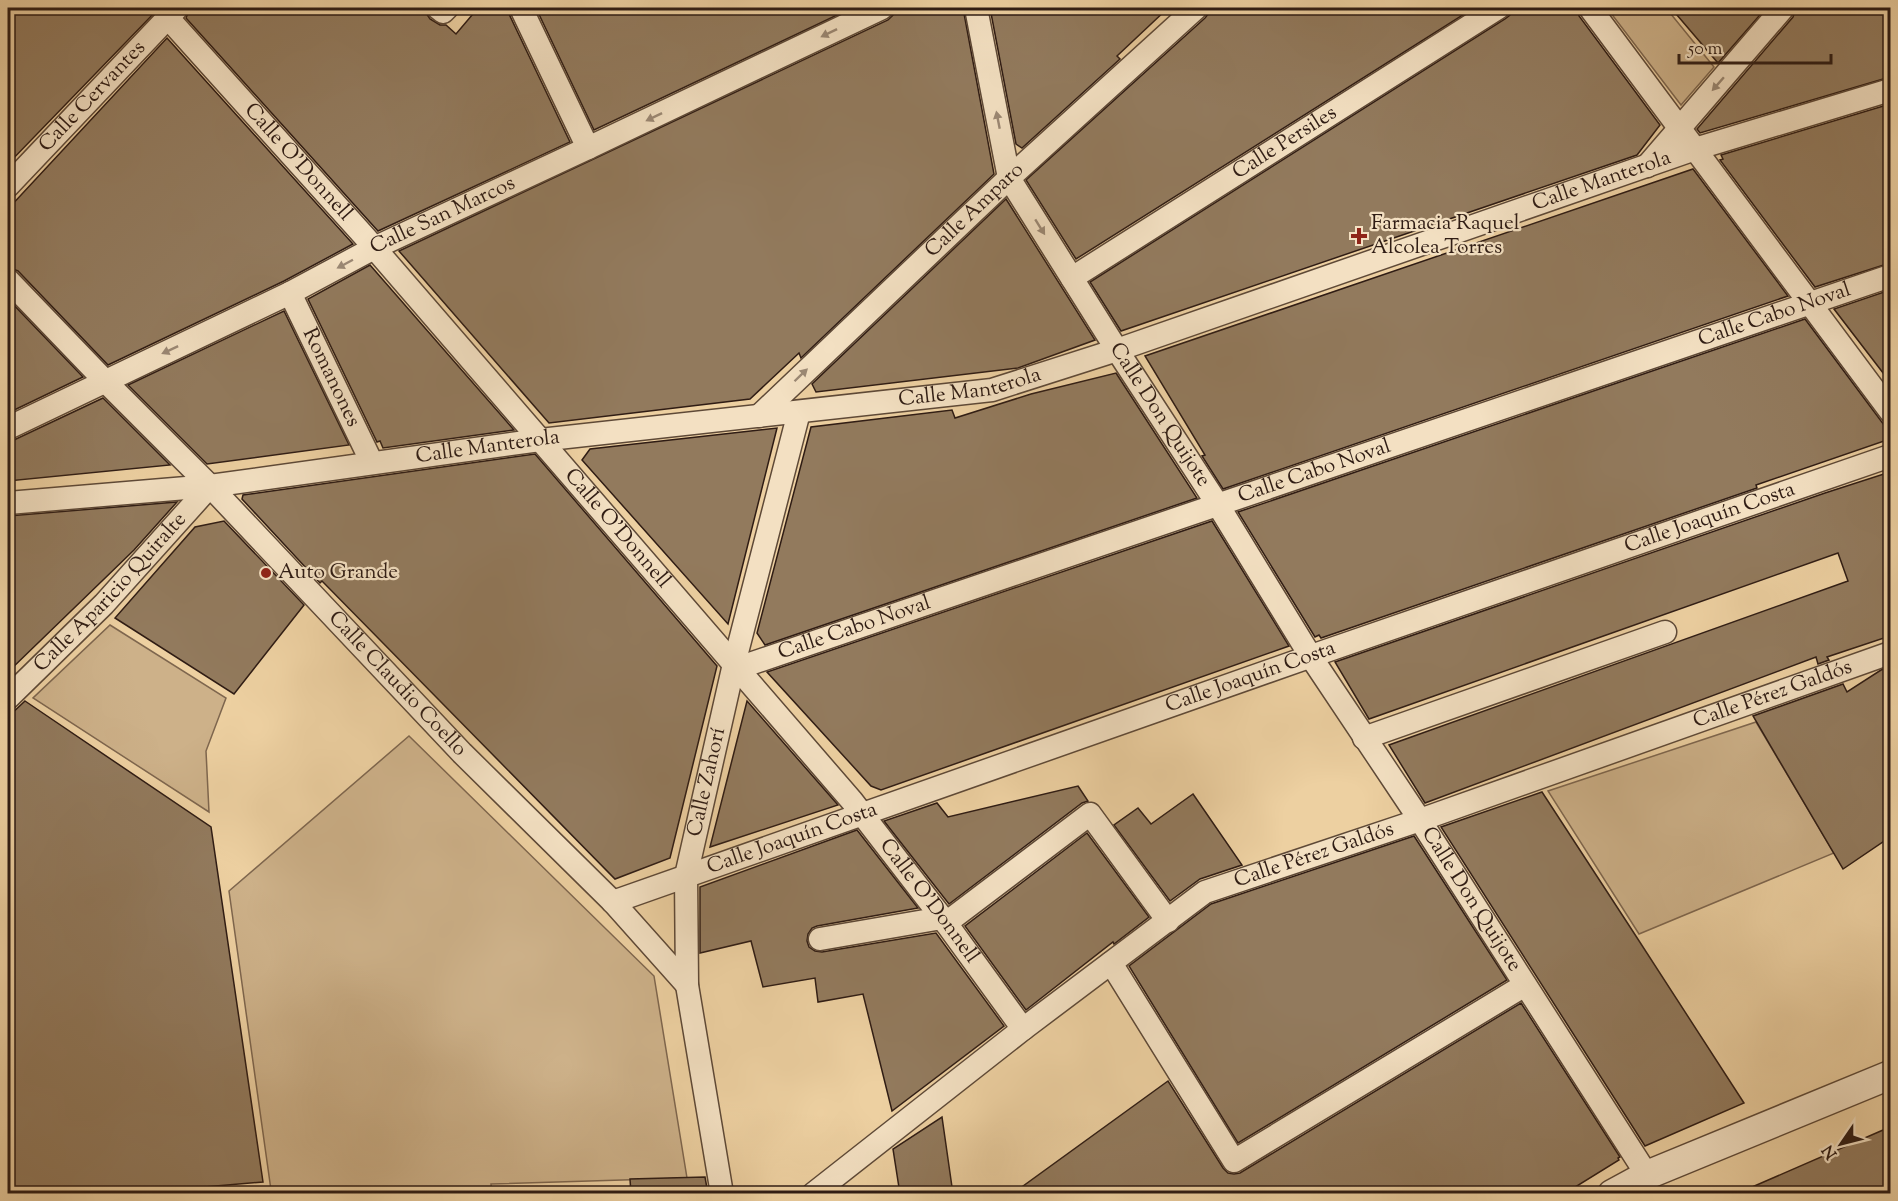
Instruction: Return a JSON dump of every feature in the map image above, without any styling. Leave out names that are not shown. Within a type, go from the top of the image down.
[{"type":"street","points":[[438,8],[443,12],[447,8]]},
{"type":"street","points":[[520,8],[588,148]]},
{"type":"street","name":"Calle San Marcos","points":[[8,428],[290,293],[374,248],[882,8]]},
{"type":"street","points":[[976,8],[1009,178]]},
{"type":"street","name":"Calle Amparo","points":[[759,416],[1009,178],[1196,8]]},
{"type":"street","name":"Calle Persiles","points":[[1072,278],[1498,8]]},
{"type":"street","points":[[1590,8],[1890,411]]},
{"type":"street","points":[[1647,166],[1783,8]]},
{"type":"street","name":"Calle Cervantes","points":[[8,186],[173,13]]},
{"type":"street","name":"Calle O'Donnell","points":[[173,13],[863,814],[1023,1029]]},
{"type":"street","name":"Calle Manterola","points":[[8,503],[210,486],[540,440],[992,390],[1117,350],[1695,149],[1890,90]]},
{"type":"street","name":"Calle Don Quijote","points":[[1009,178],[1218,505],[1311,657],[1420,820],[1647,1175]]},
{"type":"street","name":"Calle Cabo Noval","points":[[736,666],[1890,276]]},
{"type":"street","name":"Calle Claudio Coello","points":[[8,280],[210,486],[462,753],[613,902],[687,985]]},
{"type":"street","name":"Romanones","points":[[290,293],[372,463]]},
{"type":"street","name":"Calle Zahorí","points":[[722,1194],[687,985],[686,876],[799,412]]},
{"type":"street","name":"Calle Joaquín Costa","points":[[613,902],[1890,456]]},
{"type":"street","name":"Calle Aparicio Quiralte","points":[[8,698],[104,604],[210,486]]},
{"type":"street","points":[[1364,738],[1665,632]]},
{"type":"street","name":"Calle Pérez Galdós","points":[[813,1194],[1023,1029],[1205,891],[1420,820],[1890,653]]},
{"type":"street","points":[[820,939],[944,920],[1090,814],[1168,921]]},
{"type":"street","name":"Calle Don Quijote","points":[[1111,963],[1234,1161],[1525,985]]},
{"type":"street","points":[[1615,1193],[1647,1175],[1890,1075]]},
{"type":"shaded area","points":[[1607,8],[1666,8],[1714,67],[1681,105]]},
{"type":"shaded area","points":[[110,625],[226,698],[206,751],[209,812],[33,698]]},
{"type":"shaded area","points":[[1756,722],[1834,853],[1639,934],[1548,791]]},
{"type":"shaded area","points":[[409,736],[654,976],[687,1178],[491,1184],[492,1194],[238,1193],[271,1190],[229,891]]},
{"type":"building","points":[[8,8],[159,8],[8,164]]},
{"type":"building","points":[[190,8],[425,8],[430,19],[440,25],[446,25],[456,34],[478,8],[508,8],[570,142],[378,231],[186,18]]},
{"type":"building","points":[[536,8],[852,8],[594,130]]},
{"type":"building","points":[[895,8],[963,8],[994,174],[801,358],[799,353],[750,399],[549,423],[399,251],[888,20]]},
{"type":"building","points":[[990,8],[1168,8],[1117,56],[1120,59],[1022,148],[1016,144]]},
{"type":"building","points":[[1213,8],[1474,8],[1076,259],[1026,180],[1205,18]]},
{"type":"building","points":[[1511,8],[1576,8],[1579,16],[1660,125],[1637,155],[1121,331],[1090,282],[1505,19],[1510,15]]},
{"type":"building","points":[[1671,8],[1766,8],[1718,63]]},
{"type":"building","points":[[1796,8],[1890,8],[1890,77],[1700,133],[1697,129],[1793,17]]},
{"type":"building","points":[[167,38],[353,244],[284,281],[108,365],[18,271],[8,267],[8,209]]},
{"type":"building","points":[[1890,104],[1890,263],[1815,287],[1720,160],[1723,159],[1721,155]]},
{"type":"building","points":[[1693,169],[1788,296],[1223,489],[1145,356]]},
{"type":"building","points":[[1006,199],[1095,340],[1018,368],[816,392],[812,384]]},
{"type":"building","points":[[370,265],[514,430],[383,448],[380,441],[377,442],[308,299]]},
{"type":"building","points":[[1890,290],[1890,382],[1834,309]]},
{"type":"building","points":[[8,299],[83,377],[8,413]]},
{"type":"building","points":[[284,311],[349,445],[207,464],[128,385]]},
{"type":"building","points":[[1805,319],[1890,433],[1890,439],[1756,485],[1757,488],[1321,638],[1319,635],[1315,637],[1238,512]]},
{"type":"building","points":[[1116,373],[1197,498],[765,645],[757,633],[811,427],[952,410],[955,418],[1031,394]]},
{"type":"building","points":[[103,398],[170,465],[8,481],[8,441]]},
{"type":"building","points":[[777,428],[728,624],[582,460],[590,449]]},
{"type":"building","points":[[535,454],[717,666],[670,858],[615,879],[322,581],[320,583],[242,499],[243,495]]},
{"type":"building","points":[[1890,472],[1890,636],[1827,657],[1829,660],[1818,664],[1816,657],[1425,803],[1389,745],[1848,581],[1838,553],[1369,719],[1335,662],[1825,493]]},
{"type":"building","points":[[177,502],[134,550],[8,672],[8,516]]},
{"type":"building","points":[[224,521],[304,605],[234,694],[115,618],[195,527]]},
{"type":"building","points":[[1212,521],[1289,646],[881,790],[871,786],[767,672]]},
{"type":"building","points":[[1890,667],[1890,837],[1843,869],[1753,716],[1843,684],[1847,692],[1881,670]]},
{"type":"building","points":[[25,701],[211,827],[263,1182],[147,1192],[146,1194],[8,1194],[8,717]]},
{"type":"building","points":[[747,701],[838,805],[710,847]]},
{"type":"building","points":[[1078,786],[1088,801],[1082,803],[949,904],[884,821],[937,803],[948,817]]},
{"type":"building","points":[[1542,792],[1744,1103],[1645,1146],[1441,827]]},
{"type":"building","points":[[1193,794],[1242,865],[1200,879],[1170,901],[1114,825],[1138,808],[1151,824]]},
{"type":"building","points":[[857,830],[918,908],[817,926],[812,928],[808,934],[809,947],[822,952],[936,933],[1004,1026],[892,1111],[863,994],[818,1002],[815,978],[763,987],[751,941],[700,953],[700,887]]},
{"type":"building","points":[[1087,833],[1149,917],[1026,1010],[965,926]]},
{"type":"building","points":[[1414,836],[1507,980],[1238,1143],[1129,966],[1211,904]]},
{"type":"building","points":[[1521,1003],[1620,1157],[1619,1160],[1564,1194],[1012,1194],[1168,1081],[1223,1168],[1228,1173],[1240,1173]]},
{"type":"building","points":[[942,1117],[953,1194],[900,1194],[893,1149]]},
{"type":"building","points":[[1890,1127],[1890,1194],[1736,1194]]},
{"type":"building","points":[[705,1177],[708,1194],[631,1194],[630,1179]]},
{"type":"place","name":"Farmacia Raquel Alcolea Torres","points":[[1359,236]]},
{"type":"place","name":"Auto Grande","points":[[266,573]]}]
